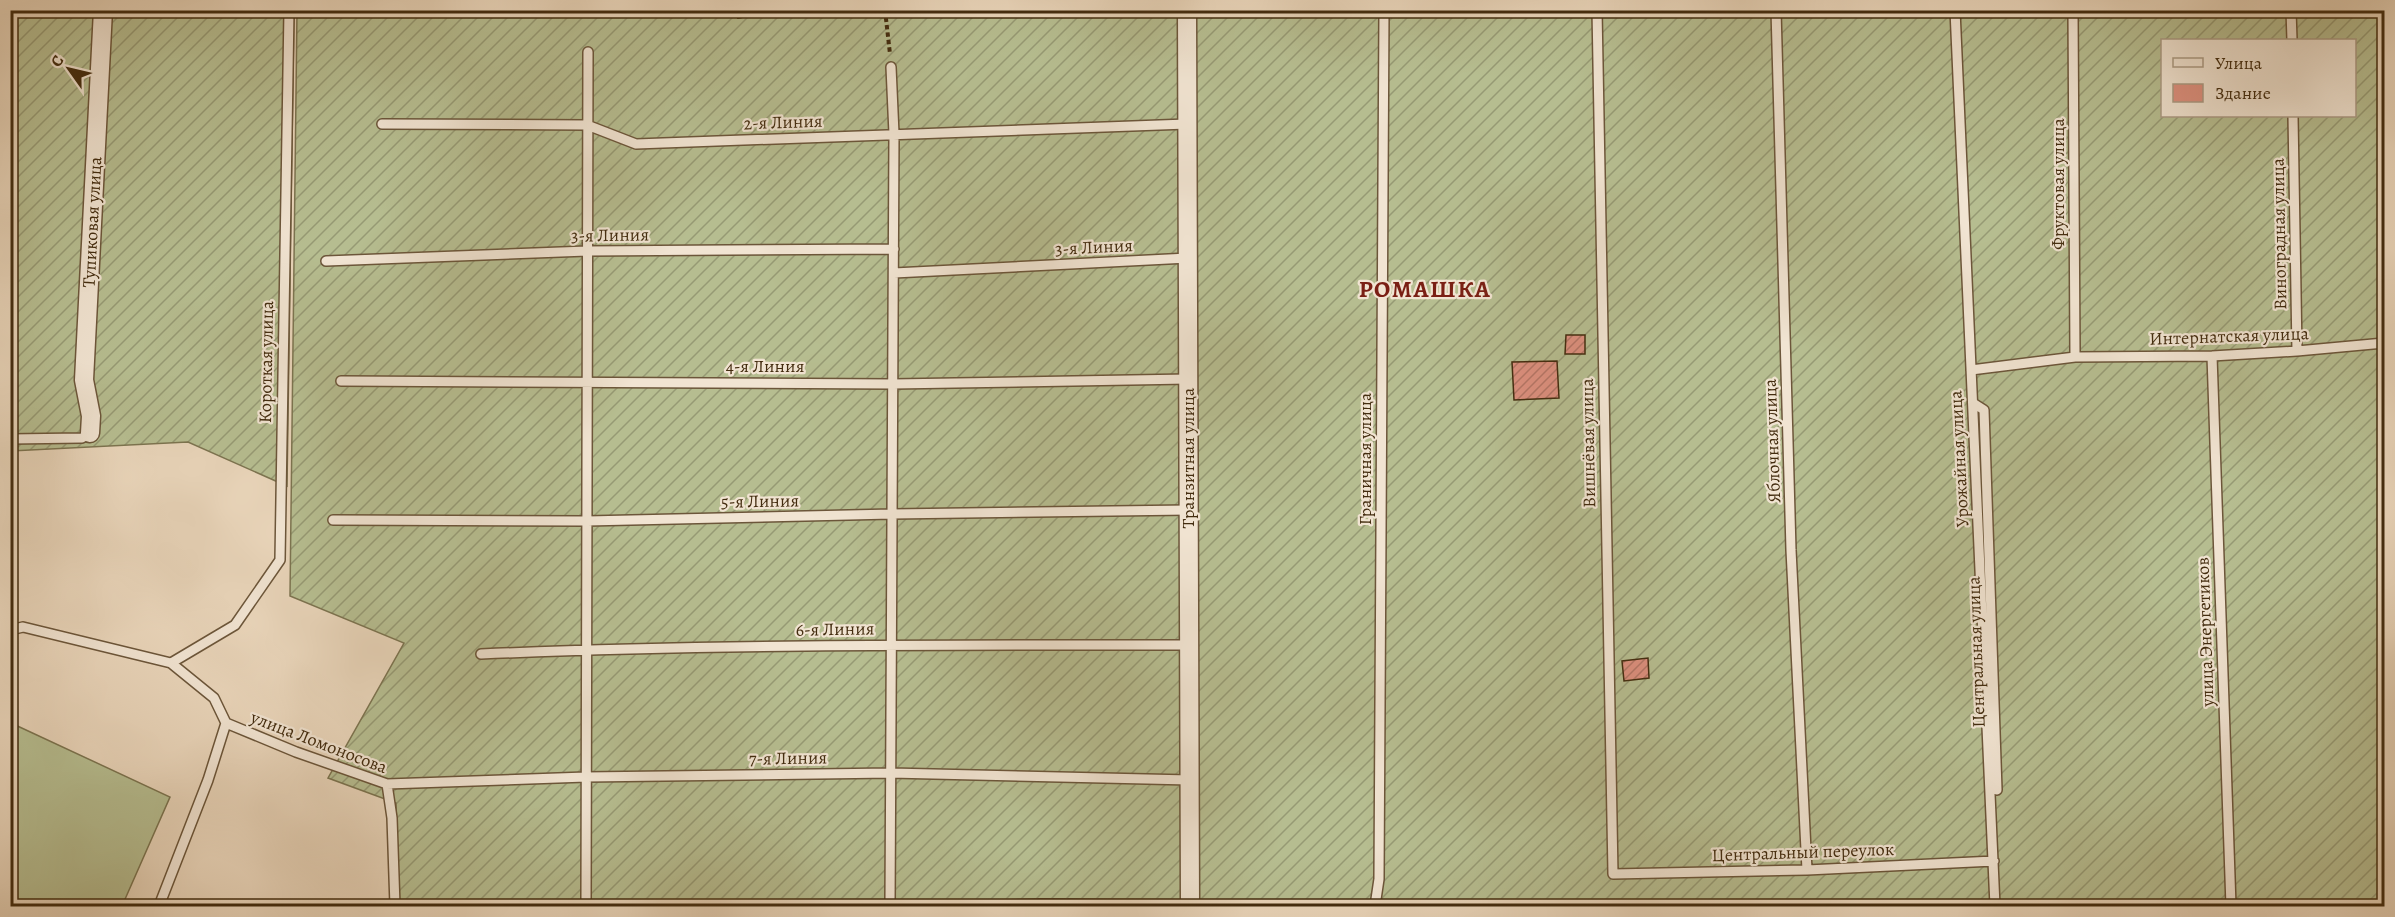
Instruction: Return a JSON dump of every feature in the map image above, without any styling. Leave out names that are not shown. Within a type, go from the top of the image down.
[{"type":"street","name":"Тупиковая улица","points":[[90,433],[91,416],[84,380],[103,10]]},
{"type":"street","name":"Транзитная улица","points":[[1187,10],[1190,906]]},
{"type":"lane","name":"Короткая улица","points":[[171,663],[235,625],[280,560],[289,10]]},
{"type":"lane","name":"Граничная улица","points":[[1375,906],[1379,879],[1384,10]]},
{"type":"lane","name":"Вишнёвая улица","points":[[1597,10],[1613,874]]},
{"type":"lane","name":"Яблочная улица","points":[[1776,10],[1791,550],[1807,870]]},
{"type":"lane","name":"Урожайная улица","points":[[1955,10],[1995,906]]},
{"type":"lane","name":"Фруктовая улица","points":[[2073,10],[2075,357]]},
{"type":"lane","points":[[2291,10],[2292,39]]},
{"type":"lane","points":[[586,906],[588,52]]},
{"type":"lane","points":[[890,906],[894,273],[894,134],[891,67]]},
{"type":"lane","name":"Виноградная улица","points":[[2293,117],[2297,351]]},
{"type":"lane","name":"2-я Линия","points":[[382,124],[587,125],[636,144],[1188,124]]},
{"type":"lane","name":"3-я Линия","points":[[326,261],[587,251],[894,249]]},
{"type":"lane","name":"3-я Линия","points":[[894,273],[1188,258]]},
{"type":"lane","name":"Интернатская улица","points":[[1971,370],[2075,357],[2212,356],[2385,343]]},
{"type":"lane","name":"улица Энергетиков","points":[[2212,356],[2231,906]]},
{"type":"lane","name":"4-я Линия","points":[[341,381],[893,384],[1188,379]]},
{"type":"lane","name":"Центральная улица","points":[[1973,404],[1984,410],[2001,906]]},
{"type":"lane","points":[[10,439],[71,439],[82,438],[90,433]]},
{"type":"lane","name":"5-я Линия","points":[[333,520],[587,521],[1189,510]]},
{"type":"lane","name":"улица Ломоносова","points":[[10,630],[23,627],[171,663],[214,698],[226,723],[296,752],[387,784],[392,818],[395,906]]},
{"type":"lane","name":"6-я Линия","points":[[481,654],[586,649],[892,645],[1189,645]]},
{"type":"lane","name":"улица Ломоносова","points":[[159,906],[208,780],[226,723]]},
{"type":"lane","name":"7-я Линия","points":[[387,784],[586,777],[891,773],[1190,780]]},
{"type":"lane","name":"Центральный переулок","points":[[1613,874],[1807,870],[1994,861]]},
{"type":"lane","points":[[977,906],[1041,904],[1190,906]]},
{"type":"path","points":[[716,10],[738,17],[777,10]]},
{"type":"path","points":[[885,10],[891,67]]},
{"type":"green space","points":[[11,11],[294,11],[287,486],[188,442],[11,451]]},
{"type":"green space","points":[[297,11],[2384,11],[2384,906],[399,906],[396,803],[328,778],[404,643],[290,596]]},
{"type":"green space","points":[[11,723],[170,797],[122,906],[11,906]]},
{"type":"building","points":[[1566,335],[1585,335],[1585,354],[1565,354]]},
{"type":"building","points":[[1557,361],[1559,398],[1514,400],[1512,362]]},
{"type":"building","points":[[1648,658],[1649,678],[1624,681],[1622,661]]},
{"type":"district","name":"РОМАШКА","points":[[1425,289]]}]
